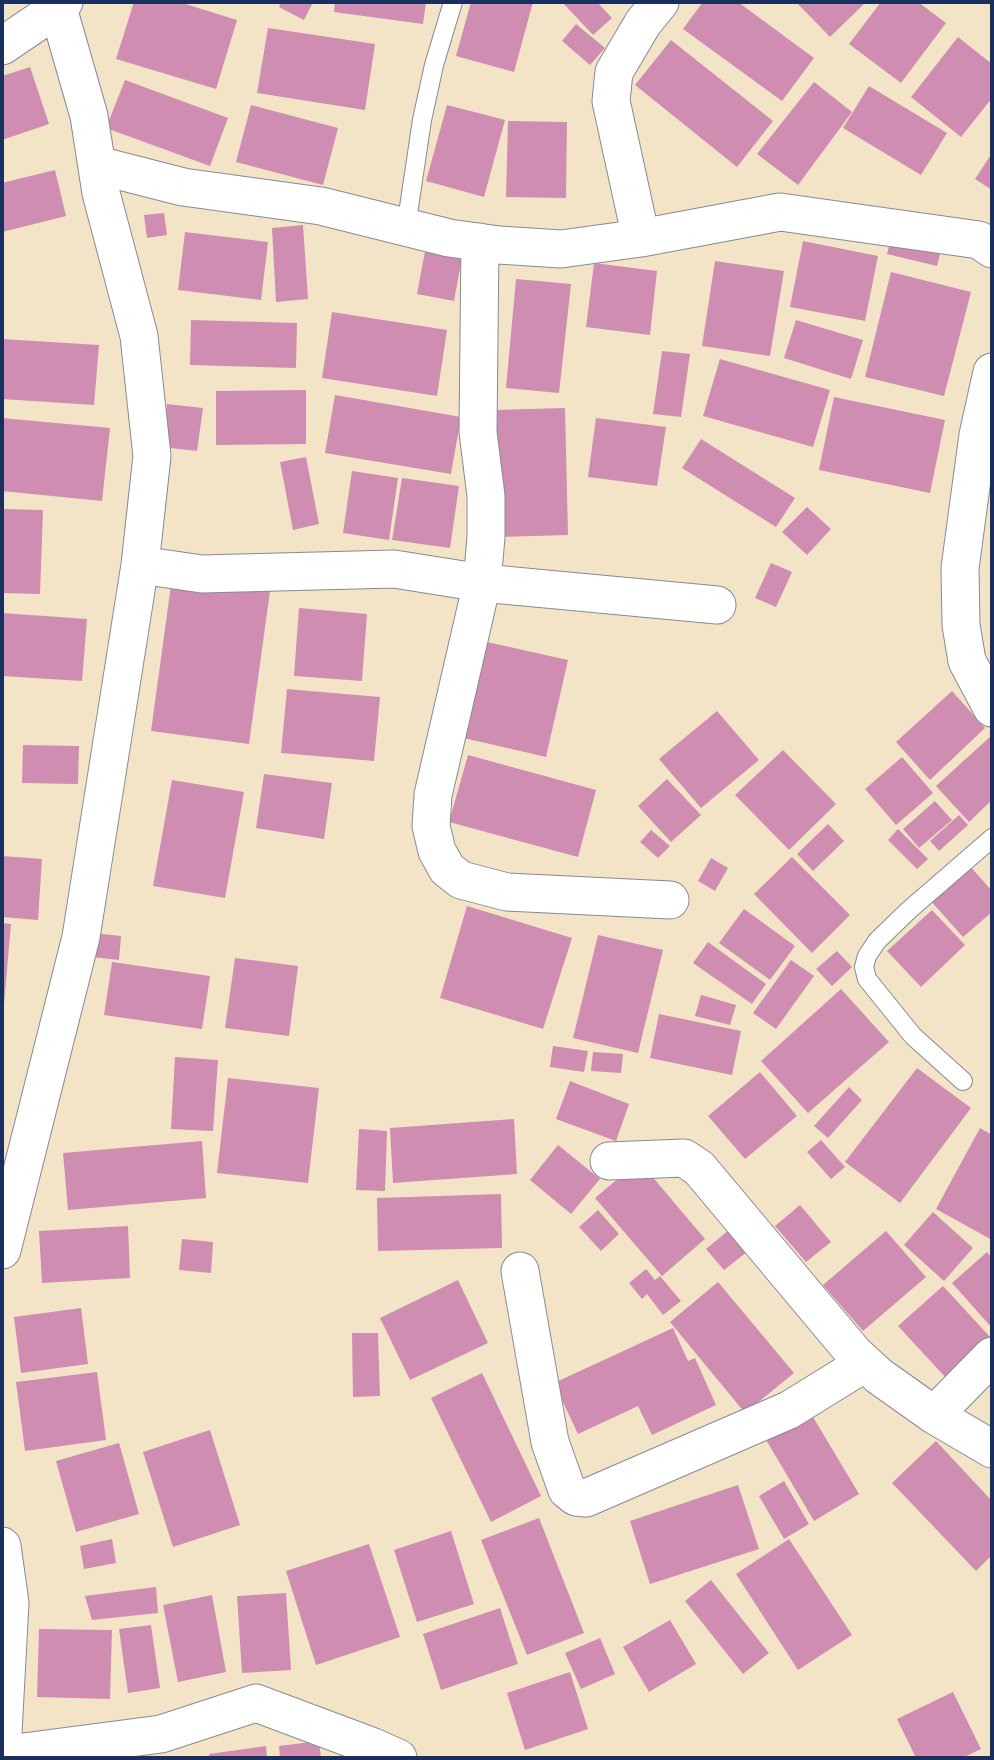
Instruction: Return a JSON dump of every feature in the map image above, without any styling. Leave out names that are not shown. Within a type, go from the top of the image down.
[{"type":"street","points":[[641,238],[611,101],[614,72],[643,23],[660,2]]},
{"type":"street","points":[[2,46],[61,5],[89,116],[101,193],[139,336],[152,456],[140,565],[81,937],[2,1250]]},
{"type":"street","points":[[97,165],[183,187],[321,206],[449,238],[480,242],[561,249],[641,238],[780,212],[979,240],[992,249]]},
{"type":"street","points":[[480,242],[478,432],[486,496],[486,537],[482,583],[433,795],[431,826],[437,851],[447,869],[461,880],[507,892],[670,900]]},
{"type":"street","points":[[992,372],[978,435],[960,568],[961,625],[967,661],[992,708]]},
{"type":"street","points":[[140,565],[202,574],[394,569],[482,583],[717,605]]},
{"type":"street","points":[[609,1161],[684,1158],[699,1168],[853,1353],[879,1376],[934,1415],[992,1449]]},
{"type":"street","points":[[520,1272],[550,1441],[567,1490],[576,1497],[586,1498],[789,1410],[865,1363]]},
{"type":"street","points":[[934,1415],[992,1356]]},
{"type":"street","points":[[2,1546],[10,1603],[2,1753],[160,1734],[256,1703],[398,1758]]},
{"type":"lane","points":[[406,227],[422,120],[434,65],[453,2]]},
{"type":"lane","points":[[963,1081],[913,1035],[867,979],[864,967],[867,956],[877,942],[909,910],[992,838]]},
{"type":"building","points":[[134,2],[179,2],[237,20],[216,89],[116,59]]},
{"type":"building","points":[[281,2],[313,2],[304,20],[279,7]]},
{"type":"building","points":[[335,2],[426,2],[423,24],[334,12]]},
{"type":"building","points":[[471,2],[533,2],[514,72],[456,56]]},
{"type":"building","points":[[562,2],[597,2],[612,18],[593,35]]},
{"type":"building","points":[[703,2],[738,2],[814,58],[782,101],[683,29]]},
{"type":"building","points":[[866,2],[830,37],[797,3]]},
{"type":"building","points":[[881,2],[918,2],[946,23],[901,83],[849,44]]},
{"type":"building","points":[[576,24],[605,48],[590,65],[562,41]]},
{"type":"building","points":[[268,28],[375,44],[365,110],[257,93]]},
{"type":"building","points":[[958,37],[992,64],[992,98],[961,137],[911,97]]},
{"type":"building","points":[[671,40],[773,121],[737,167],[635,85]]},
{"type":"building","points":[[30,67],[49,124],[2,140],[2,76]]},
{"type":"building","points":[[125,80],[228,118],[210,166],[106,128]]},
{"type":"building","points":[[814,82],[852,112],[798,185],[757,154]]},
{"type":"building","points":[[869,86],[947,133],[921,175],[843,128]]},
{"type":"building","points":[[251,105],[338,128],[323,185],[236,162]]},
{"type":"building","points":[[447,105],[505,120],[484,197],[426,181]]},
{"type":"building","points":[[508,121],[567,122],[566,198],[506,197]]},
{"type":"building","points":[[992,153],[992,190],[975,179]]},
{"type":"building","points":[[55,170],[66,216],[2,232],[2,183]]},
{"type":"building","points":[[164,213],[167,235],[147,238],[144,215]]},
{"type":"building","points":[[303,225],[308,299],[276,302],[272,228]]},
{"type":"building","points":[[893,231],[943,242],[937,266],[887,254]]},
{"type":"building","points":[[185,232],[268,242],[261,300],[178,290]]},
{"type":"building","points":[[803,241],[878,256],[865,321],[790,307]]},
{"type":"building","points":[[425,251],[462,258],[454,301],[417,294]]},
{"type":"building","points":[[715,261],[784,271],[770,356],[702,346]]},
{"type":"building","points":[[594,263],[657,271],[650,335],[586,327]]},
{"type":"building","points":[[891,272],[971,292],[944,396],[865,377]]},
{"type":"building","points":[[516,279],[571,284],[559,393],[506,388]]},
{"type":"building","points":[[332,312],[447,330],[437,396],[322,378]]},
{"type":"building","points":[[191,320],[297,323],[296,368],[190,365]]},
{"type":"building","points":[[796,320],[863,340],[851,379],[784,358]]},
{"type":"building","points":[[2,339],[99,345],[94,405],[2,399]]},
{"type":"building","points":[[662,351],[690,354],[681,417],[653,414]]},
{"type":"building","points":[[720,359],[830,390],[813,447],[703,416]]},
{"type":"building","points":[[306,390],[306,444],[216,445],[216,391]]},
{"type":"building","points":[[335,395],[461,417],[451,474],[325,453]]},
{"type":"building","points":[[834,397],[945,420],[930,493],[819,470]]},
{"type":"building","points":[[167,404],[203,408],[197,451],[161,447]]},
{"type":"building","points":[[565,408],[568,535],[499,537],[495,410]]},
{"type":"building","points":[[2,418],[110,428],[102,501],[2,491]]},
{"type":"building","points":[[596,418],[666,427],[657,486],[588,477]]},
{"type":"building","points":[[701,439],[795,498],[776,527],[682,468]]},
{"type":"building","points":[[306,457],[319,524],[293,530],[280,462]]},
{"type":"building","points":[[352,471],[398,478],[389,540],[343,533]]},
{"type":"building","points":[[402,478],[459,486],[450,548],[392,540]]},
{"type":"building","points":[[807,507],[831,529],[807,555],[782,532]]},
{"type":"building","points":[[2,509],[43,510],[40,594],[2,593]]},
{"type":"building","points":[[771,563],[792,572],[776,607],[755,598]]},
{"type":"building","points":[[172,578],[270,591],[249,744],[151,731]]},
{"type":"building","points":[[299,608],[367,614],[362,681],[294,676]]},
{"type":"building","points":[[2,613],[87,619],[82,681],[2,676]]},
{"type":"building","points":[[487,642],[568,660],[546,757],[464,738]]},
{"type":"building","points":[[287,689],[380,697],[374,761],[281,753]]},
{"type":"building","points":[[952,691],[985,728],[930,780],[896,742]]},
{"type":"building","points":[[717,711],[759,760],[701,808],[659,759]]},
{"type":"building","points":[[992,735],[992,800],[969,822],[936,786]]},
{"type":"building","points":[[23,745],[79,746],[78,784],[22,783]]},
{"type":"building","points":[[783,750],[836,804],[789,850],[735,795]]},
{"type":"building","points":[[468,755],[596,790],[578,857],[449,822]]},
{"type":"building","points":[[902,757],[933,793],[896,825],[865,789]]},
{"type":"building","points":[[264,774],[332,783],[324,839],[256,828]]},
{"type":"building","points":[[667,779],[701,815],[671,842],[638,806]]},
{"type":"building","points":[[172,780],[244,792],[225,898],[153,886]]},
{"type":"building","points":[[935,801],[952,820],[919,848],[903,829]]},
{"type":"building","points":[[959,815],[968,825],[939,851],[930,841]]},
{"type":"building","points":[[828,824],[844,841],[813,871],[797,854]]},
{"type":"building","points":[[898,829],[928,859],[917,869],[888,840]]},
{"type":"building","points":[[651,830],[670,846],[658,858],[640,842]]},
{"type":"building","points":[[2,856],[42,859],[38,920],[2,917]]},
{"type":"building","points":[[792,857],[850,915],[812,953],[754,894]]},
{"type":"building","points":[[711,858],[728,868],[715,891],[698,881]]},
{"type":"building","points":[[969,865],[992,891],[992,912],[963,937],[929,899]]},
{"type":"building","points":[[467,906],[572,938],[543,1029],[440,998]]},
{"type":"building","points":[[744,909],[795,946],[770,980],[719,943]]},
{"type":"building","points":[[932,910],[965,945],[921,987],[887,951]]},
{"type":"building","points":[[2,923],[11,924],[4,1004],[2,1004]]},
{"type":"building","points":[[94,933],[121,936],[119,960],[92,957]]},
{"type":"building","points":[[598,935],[663,950],[638,1053],[573,1038]]},
{"type":"building","points":[[708,942],[766,984],[752,1004],[693,963]]},
{"type":"building","points":[[837,951],[852,967],[832,986],[816,969]]},
{"type":"building","points":[[235,958],[298,966],[289,1036],[225,1028]]},
{"type":"building","points":[[791,960],[814,976],[776,1029],[753,1013]]},
{"type":"building","points":[[112,962],[210,976],[202,1029],[104,1015]]},
{"type":"building","points":[[841,989],[889,1042],[808,1113],[761,1061]]},
{"type":"building","points":[[701,995],[736,1005],[730,1025],[695,1016]]},
{"type":"building","points":[[659,1014],[741,1031],[732,1075],[650,1058]]},
{"type":"building","points":[[553,1046],[588,1051],[584,1072],[550,1067]]},
{"type":"building","points":[[593,1052],[623,1054],[621,1073],[591,1071]]},
{"type":"building","points":[[175,1057],[218,1060],[213,1131],[171,1129]]},
{"type":"building","points":[[917,1068],[971,1108],[900,1203],[845,1162]]},
{"type":"building","points":[[760,1072],[797,1116],[745,1159],[708,1116]]},
{"type":"building","points":[[228,1078],[319,1088],[308,1183],[217,1173]]},
{"type":"building","points":[[570,1081],[629,1104],[616,1141],[556,1119]]},
{"type":"building","points":[[849,1087],[862,1100],[828,1138],[814,1126]]},
{"type":"building","points":[[514,1119],[517,1174],[393,1183],[390,1128]]},
{"type":"building","points":[[980,1128],[992,1135],[992,1240],[936,1209]]},
{"type":"building","points":[[359,1129],[387,1131],[385,1191],[356,1190]]},
{"type":"building","points":[[821,1140],[845,1167],[831,1179],[807,1152]]},
{"type":"building","points":[[202,1141],[206,1198],[68,1210],[63,1153]]},
{"type":"building","points":[[558,1145],[600,1179],[571,1214],[530,1180]]},
{"type":"building","points":[[639,1161],[705,1239],[662,1276],[595,1198]]},
{"type":"building","points":[[501,1194],[502,1248],[378,1251],[377,1198]]},
{"type":"building","points":[[800,1205],[831,1242],[806,1262],[775,1226]]},
{"type":"building","points":[[598,1210],[619,1234],[601,1251],[579,1227]]},
{"type":"building","points":[[933,1212],[973,1248],[944,1281],[904,1245]]},
{"type":"building","points":[[128,1226],[130,1278],[42,1283],[39,1231]]},
{"type":"building","points":[[729,1230],[747,1252],[724,1270],[706,1249]]},
{"type":"building","points":[[886,1231],[926,1277],[863,1331],[823,1285]]},
{"type":"building","points":[[182,1239],[213,1242],[211,1273],[179,1270]]},
{"type":"building","points":[[987,1252],[992,1258],[992,1328],[952,1283]]},
{"type":"building","points":[[646,1269],[655,1280],[660,1276],[681,1301],[663,1315],[647,1294],[642,1299],[629,1283]]},
{"type":"building","points":[[458,1280],[488,1343],[410,1380],[380,1318]]},
{"type":"building","points":[[718,1282],[794,1373],[745,1413],[670,1322]]},
{"type":"building","points":[[943,1286],[991,1338],[947,1379],[898,1326]]},
{"type":"building","points":[[81,1308],[88,1364],[21,1373],[14,1317]]},
{"type":"building","points":[[673,1328],[688,1361],[695,1358],[716,1405],[652,1435],[638,1406],[578,1434],[554,1383]]},
{"type":"building","points":[[352,1333],[378,1333],[380,1396],[353,1397]]},
{"type":"building","points":[[97,1372],[106,1440],[25,1451],[16,1382]]},
{"type":"building","points":[[482,1373],[541,1496],[491,1522],[431,1398]]},
{"type":"building","points":[[810,1412],[859,1494],[814,1521],[765,1438]]},
{"type":"building","points":[[210,1430],[240,1525],[173,1547],[143,1452]]},
{"type":"building","points":[[936,1441],[992,1501],[992,1555],[976,1571],[892,1483]]},
{"type":"building","points":[[119,1443],[139,1514],[76,1532],[56,1461]]},
{"type":"building","points":[[784,1481],[809,1524],[784,1539],[759,1496]]},
{"type":"building","points":[[738,1485],[759,1549],[650,1584],[630,1521]]},
{"type":"building","points":[[539,1518],[584,1633],[527,1655],[481,1540]]},
{"type":"building","points":[[451,1531],[474,1604],[417,1622],[394,1550]]},
{"type":"building","points":[[112,1539],[116,1563],[84,1569],[80,1546]]},
{"type":"building","points":[[789,1539],[852,1635],[798,1670],[736,1574]]},
{"type":"building","points":[[369,1544],[400,1637],[316,1665],[286,1571]]},
{"type":"building","points":[[711,1580],[769,1653],[743,1674],[685,1601]]},
{"type":"building","points":[[156,1587],[158,1613],[92,1620],[85,1596]]},
{"type":"building","points":[[286,1593],[291,1670],[242,1673],[237,1596]]},
{"type":"building","points":[[212,1595],[226,1672],[178,1682],[163,1605]]},
{"type":"building","points":[[500,1608],[518,1664],[441,1690],[423,1634]]},
{"type":"building","points":[[670,1620],[696,1664],[649,1692],[623,1647]]},
{"type":"building","points":[[151,1625],[160,1688],[128,1693],[119,1629]]},
{"type":"building","points":[[39,1629],[112,1630],[110,1699],[37,1697]]},
{"type":"building","points":[[600,1638],[615,1674],[581,1689],[565,1653]]},
{"type":"building","points":[[570,1672],[588,1729],[525,1750],[507,1693]]},
{"type":"building","points":[[953,1692],[981,1749],[962,1758],[916,1758],[897,1719]]},
{"type":"building","points":[[319,1741],[321,1758],[280,1758],[279,1746]]},
{"type":"building","points":[[266,1746],[267,1758],[209,1758],[209,1754]]}]
